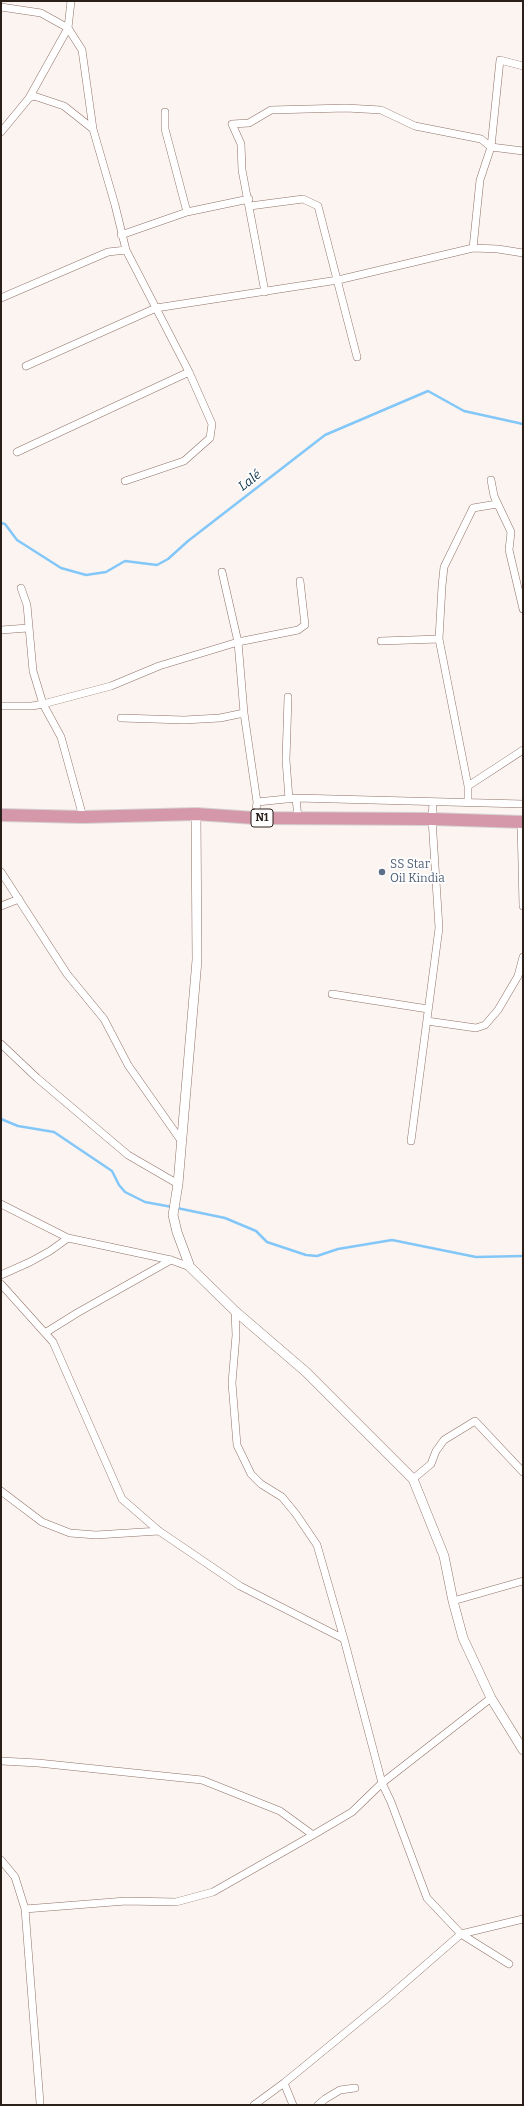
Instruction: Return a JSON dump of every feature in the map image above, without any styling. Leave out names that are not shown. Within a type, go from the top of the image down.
[{"type":"highway","name":"N1","points":[[1,815],[83,817],[196,814],[255,818],[432,819],[522,822]]},
{"type":"street","points":[[1,132],[29,98],[68,28],[71,1]]},
{"type":"street","points":[[1,7],[41,13],[68,28],[82,50],[93,129],[115,205],[121,235],[126,250],[188,372],[212,424],[210,438],[184,461],[125,481]]},
{"type":"street","points":[[473,248],[480,180],[491,147],[500,60],[523,66]]},
{"type":"street","points":[[29,98],[34,96],[64,106],[93,129]]},
{"type":"street","points":[[265,292],[242,170],[241,144],[232,124],[249,123],[271,110],[346,108],[381,110],[415,126],[481,139],[491,147],[523,152]]},
{"type":"street","points":[[165,112],[165,129],[187,212]]},
{"type":"street","points":[[121,235],[187,212],[249,202],[303,199],[318,206],[357,357]]},
{"type":"street","points":[[26,366],[156,308],[338,280],[473,248],[498,249],[523,253]]},
{"type":"street","points":[[1,298],[108,252],[126,250]]},
{"type":"street","points":[[17,452],[188,372]]},
{"type":"street","points":[[491,480],[497,504],[511,532],[509,550],[523,609]]},
{"type":"street","points":[[468,803],[468,786],[439,639],[442,586],[444,567],[473,508],[497,504]]},
{"type":"street","points":[[222,572],[238,642],[244,713],[257,802],[255,818]]},
{"type":"street","points":[[515,575],[523,573]]},
{"type":"street","points":[[1,706],[32,706],[43,704],[111,686],[159,666],[238,642],[298,630],[305,625],[300,581]]},
{"type":"street","points":[[21,588],[27,605],[33,671],[43,704],[61,737],[83,817]]},
{"type":"street","points":[[1,630],[28,628]]},
{"type":"street","points":[[381,642],[439,639]]},
{"type":"street","points":[[288,697],[286,760],[292,799],[298,818]]},
{"type":"street","points":[[121,718],[184,720],[220,718],[244,713]]},
{"type":"street","points":[[468,786],[523,750]]},
{"type":"street","points":[[257,802],[292,799],[523,804]]},
{"type":"street","points":[[411,1141],[439,928],[432,819],[434,802]]},
{"type":"street","points":[[190,1267],[177,1232],[173,1215],[178,1184],[198,960],[196,814]]},
{"type":"street","points":[[522,822],[523,906]]},
{"type":"street","points":[[1,872],[67,974],[104,1019],[128,1065],[182,1142]]},
{"type":"street","points":[[1,906],[19,900]]},
{"type":"street","points":[[427,1021],[476,1028],[485,1025],[498,1010],[518,976],[523,957]]},
{"type":"street","points":[[332,994],[428,1009]]},
{"type":"street","points":[[1,1044],[37,1078],[128,1155],[178,1184]]},
{"type":"street","points":[[1,1204],[68,1238],[171,1260],[190,1267],[235,1311],[306,1372],[413,1479],[444,1556],[453,1602],[463,1638],[491,1698],[523,1750]]},
{"type":"street","points":[[1,1275],[37,1259],[68,1238]]},
{"type":"street","points":[[45,1334],[77,1313],[171,1260]]},
{"type":"street","points":[[1,1284],[53,1342],[122,1499],[160,1531],[240,1586],[344,1639]]},
{"type":"street","points":[[235,1311],[236,1335],[232,1383],[237,1445],[251,1474],[261,1484],[282,1497],[296,1514],[317,1545],[344,1639],[382,1783],[427,1898],[461,1934],[509,1964]]},
{"type":"street","points":[[413,1479],[431,1464],[436,1451],[444,1440],[475,1421],[523,1472]]},
{"type":"street","points":[[1,1491],[42,1522],[70,1533],[96,1535],[160,1531]]},
{"type":"street","points":[[453,1602],[523,1581]]},
{"type":"street","points":[[25,1909],[126,1901],[176,1902],[213,1892],[352,1812],[382,1783],[491,1698]]},
{"type":"street","points":[[1,1761],[38,1763],[202,1780],[280,1811],[313,1835]]},
{"type":"street","points":[[1,1860],[15,1877],[25,1909],[40,2103]]},
{"type":"street","points":[[254,2105],[284,2083],[384,2001],[461,1934],[523,1920]]},
{"type":"street","points":[[284,2083],[293,2105]]},
{"type":"street","points":[[318,2105],[340,2090],[355,2088]]},
{"type":"waterway","name":"Lalé","points":[[1,523],[5,524],[17,540],[61,568],[86,575],[106,572],[125,561],[157,565],[168,559],[188,541],[325,435],[428,391],[464,411],[523,424]]},
{"type":"waterway","points":[[1,1119],[18,1126],[54,1132],[112,1171],[119,1185],[125,1192],[145,1202],[172,1207]]},
{"type":"waterway","points":[[177,1208],[225,1218],[256,1231],[267,1242],[306,1255],[317,1256],[338,1249],[392,1240],[476,1257],[523,1256]]},
{"type":"place","name":"SS Star Oil Kindia","points":[[382,872]]}]
